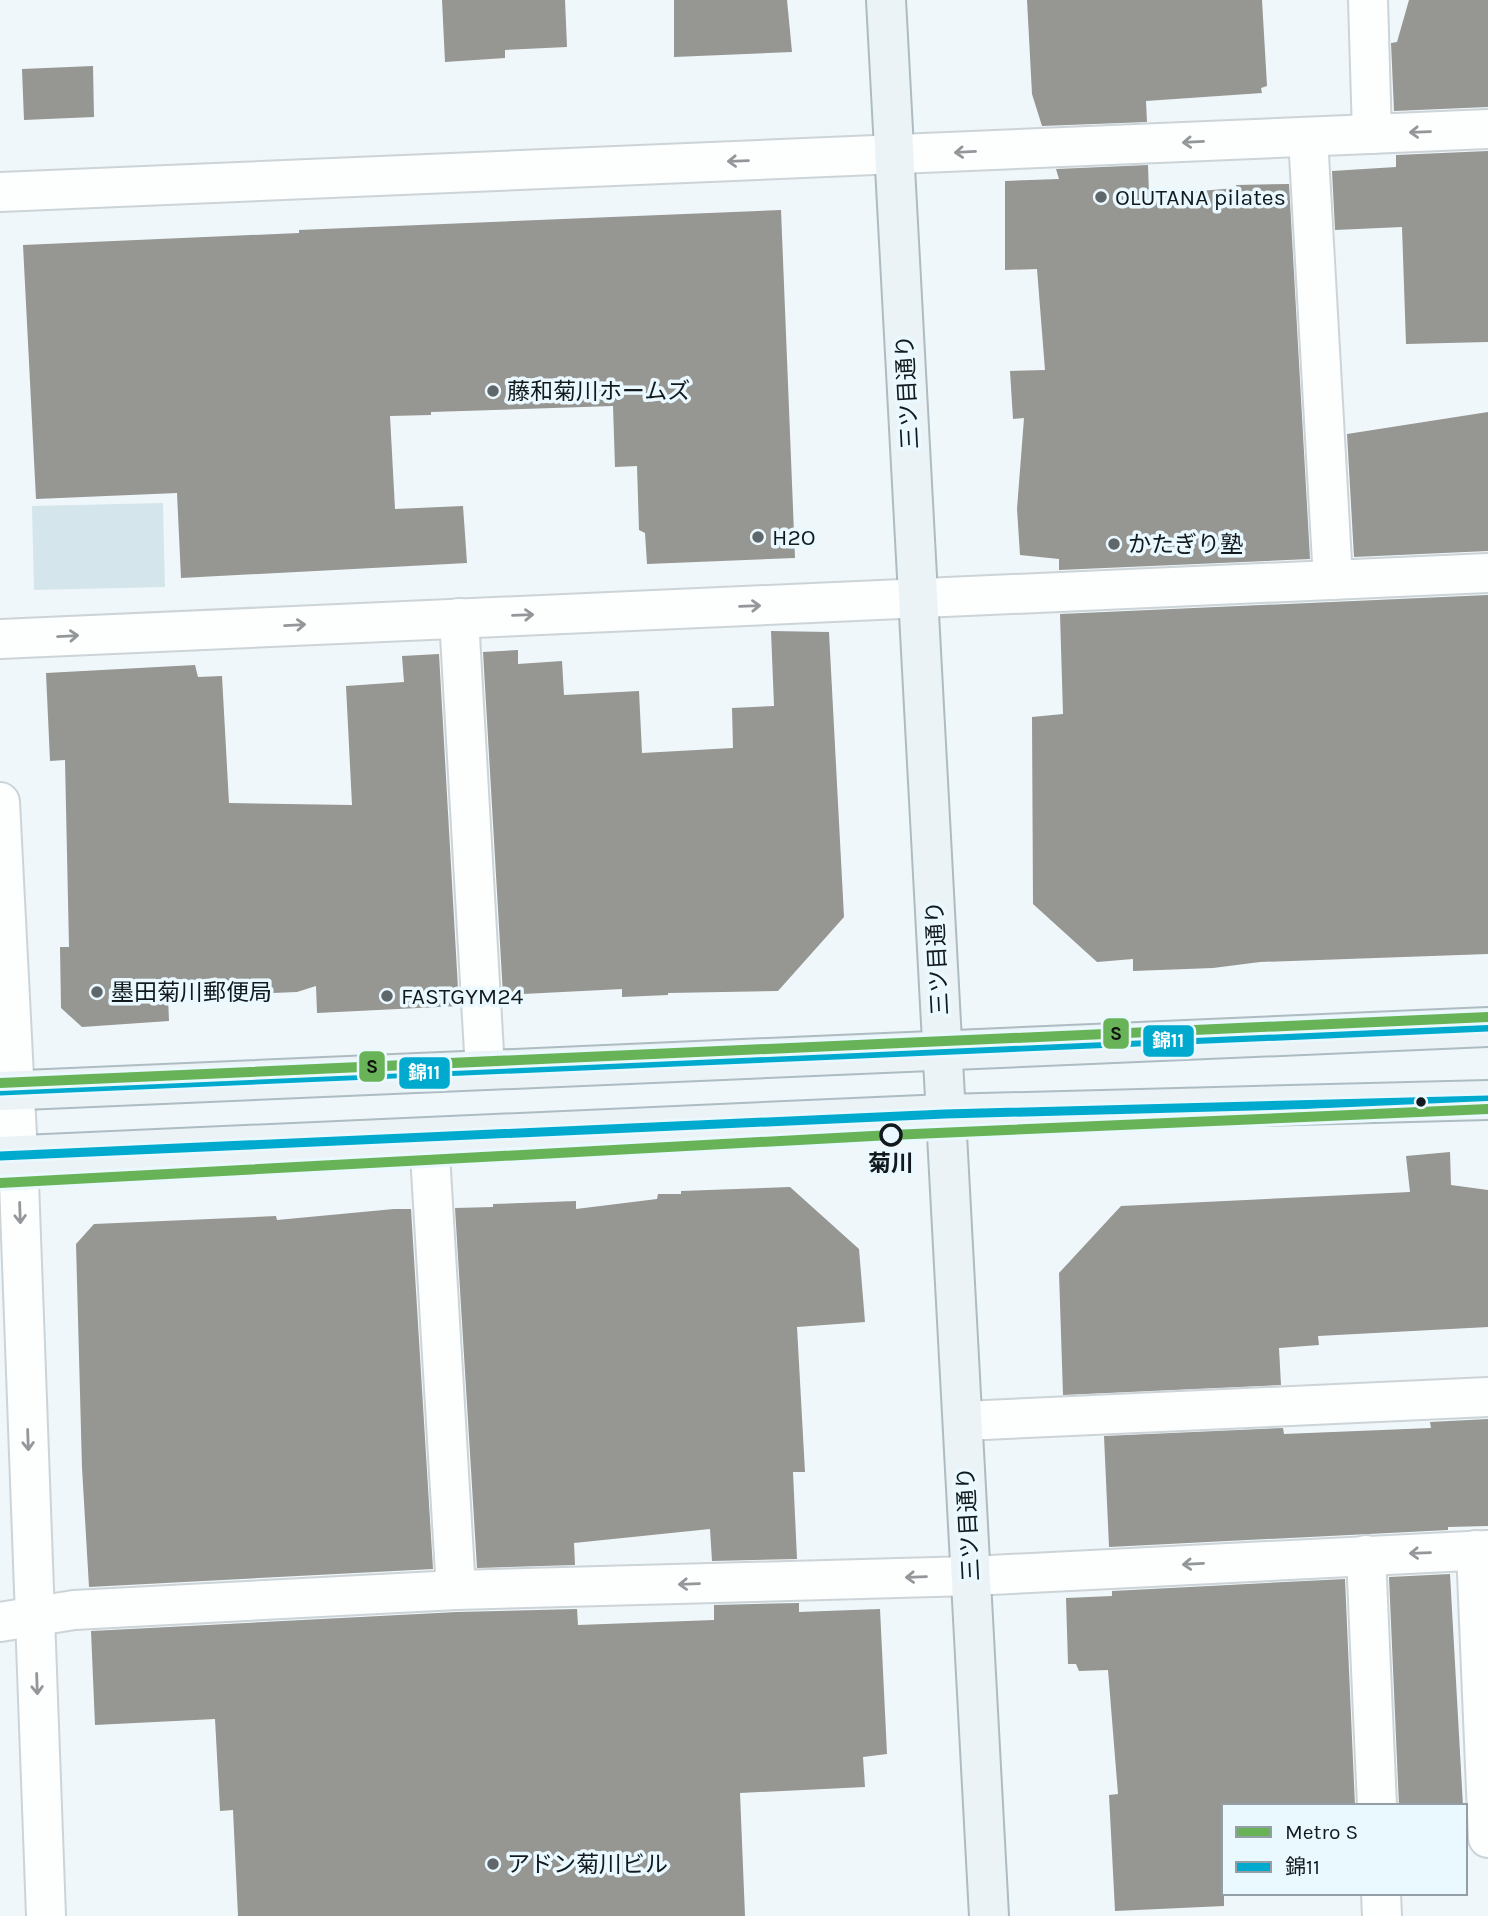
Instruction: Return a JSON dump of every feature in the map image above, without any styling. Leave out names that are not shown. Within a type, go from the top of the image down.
[{"type":"main road","name":"三ツ目通り","points":[[887,0],[989,1916]]},
{"type":"main road","points":[[7,1091],[1488,1027]]},
{"type":"main road","points":[[9,1156],[945,1114],[1488,1100]]},
{"type":"street","points":[[1368,0],[1372,134]]},
{"type":"street","points":[[0,192],[1488,129]]},
{"type":"street","points":[[1308,136],[1333,580]]},
{"type":"street","points":[[0,639],[1488,573]]},
{"type":"street","points":[[459,618],[485,1070]]},
{"type":"street","points":[[0,802],[17,1619],[46,1916]]},
{"type":"street","points":[[429,1137],[456,1590]]},
{"type":"street","points":[[963,1422],[1488,1397]]},
{"type":"street","points":[[17,1619],[74,1610],[456,1590],[971,1576],[1482,1550],[1488,1838]]},
{"type":"street","points":[[1366,1555],[1377,1804]]},
{"type":"street","points":[[1381,1895],[1382,1916]]},
{"type":"shaded area","points":[[163,503],[165,587],[34,590],[32,506]]},
{"type":"building","points":[[442,0],[565,0],[567,47],[505,50],[505,58],[445,62]]},
{"type":"building","points":[[674,0],[787,0],[792,52],[674,57]]},
{"type":"building","points":[[1027,0],[1262,0],[1267,86],[1261,88],[1262,93],[1146,101],[1147,122],[1042,126],[1032,94]]},
{"type":"building","points":[[1409,0],[1488,0],[1488,107],[1394,111],[1391,43],[1397,42]]},
{"type":"building","points":[[93,66],[94,117],[24,120],[22,69]]},
{"type":"building","points":[[1488,151],[1488,342],[1406,344],[1402,227],[1335,230],[1332,171],[1396,167],[1396,155]]},
{"type":"building","points":[[1148,165],[1149,195],[1237,188],[1236,185],[1289,184],[1310,559],[1059,570],[1059,559],[1020,555],[1017,509],[1024,418],[1013,419],[1010,371],[1045,370],[1037,269],[1005,270],[1005,181],[1059,179],[1056,169]]},
{"type":"building","name":"藤和菊川ホームズ","points":[[781,210],[795,558],[647,564],[645,533],[639,530],[637,466],[615,467],[613,406],[431,412],[431,415],[390,416],[395,509],[463,506],[467,563],[181,578],[177,493],[36,499],[23,245],[299,233],[299,230]]},
{"type":"building","points":[[1488,412],[1488,551],[1354,557],[1347,434]]},
{"type":"building","points":[[1488,595],[1488,954],[1260,962],[1213,968],[1133,971],[1133,959],[1097,962],[1033,904],[1032,717],[1063,714],[1060,614]]},
{"type":"building","points":[[771,631],[829,632],[844,917],[778,991],[668,993],[622,997],[622,989],[503,995],[483,652],[518,650],[518,664],[562,661],[564,695],[639,691],[642,753],[733,748],[732,708],[774,706]]},
{"type":"building","points":[[439,654],[459,1006],[317,1013],[316,986],[297,992],[168,997],[169,1021],[82,1027],[61,1008],[60,947],[69,947],[65,760],[50,761],[46,673],[195,665],[198,677],[222,676],[229,803],[352,805],[346,686],[404,682],[402,656]]},
{"type":"building","points":[[1450,1152],[1451,1185],[1488,1190],[1488,1327],[1318,1336],[1319,1345],[1279,1348],[1281,1385],[1063,1395],[1059,1273],[1121,1206],[1410,1192],[1406,1156]]},
{"type":"building","points":[[790,1187],[859,1249],[865,1322],[797,1327],[805,1472],[793,1472],[797,1559],[712,1561],[710,1529],[574,1543],[575,1565],[477,1568],[455,1208],[576,1201],[576,1209],[657,1199],[658,1194],[681,1194],[681,1191]]},
{"type":"building","points":[[411,1209],[433,1569],[89,1587],[82,1468],[76,1244],[94,1224],[276,1216],[277,1220]]},
{"type":"building","points":[[1488,1419],[1488,1526],[1109,1547],[1104,1436],[1283,1428],[1284,1434],[1431,1428],[1430,1422]]},
{"type":"building","points":[[1450,1574],[1463,1804],[1399,1804],[1389,1577]]},
{"type":"building","points":[[1345,1579],[1355,1804],[1222,1804],[1224,1906],[1115,1911],[1109,1795],[1118,1794],[1108,1670],[1079,1671],[1076,1664],[1068,1664],[1066,1598],[1112,1596],[1112,1591]]},
{"type":"building","points":[[799,1603],[799,1612],[880,1609],[887,1754],[863,1757],[865,1787],[740,1793],[745,1916],[238,1916],[233,1810],[220,1811],[215,1719],[95,1725],[91,1631],[457,1612],[577,1609],[578,1625],[714,1620],[714,1605]]},
{"type":"metro line","name":"S","points":[[0,1083],[1488,1017]]},
{"type":"metro line","name":"S","points":[[0,1183],[891,1135],[1488,1109]]},
{"type":"transit line","name":"錦11","points":[[0,1091],[1488,1027]]},
{"type":"transit line","name":"錦11","points":[[0,1156],[945,1114],[1488,1100]]},
{"type":"place","name":"OLUTANA pilates","points":[[1101,197]]},
{"type":"place","name":"藤和菊川ホームズ","points":[[493,391]]},
{"type":"place","name":"H2O","points":[[758,537]]},
{"type":"place","name":"かたぎり塾","points":[[1114,544]]},
{"type":"place","name":"墨田菊川郵便局","points":[[97,992]]},
{"type":"place","name":"FASTGYM24","points":[[387,996]]},
{"type":"place","name":"菊川","points":[[891,1135]]},
{"type":"place","name":"アドン菊川ビル","points":[[493,1864]]}]
